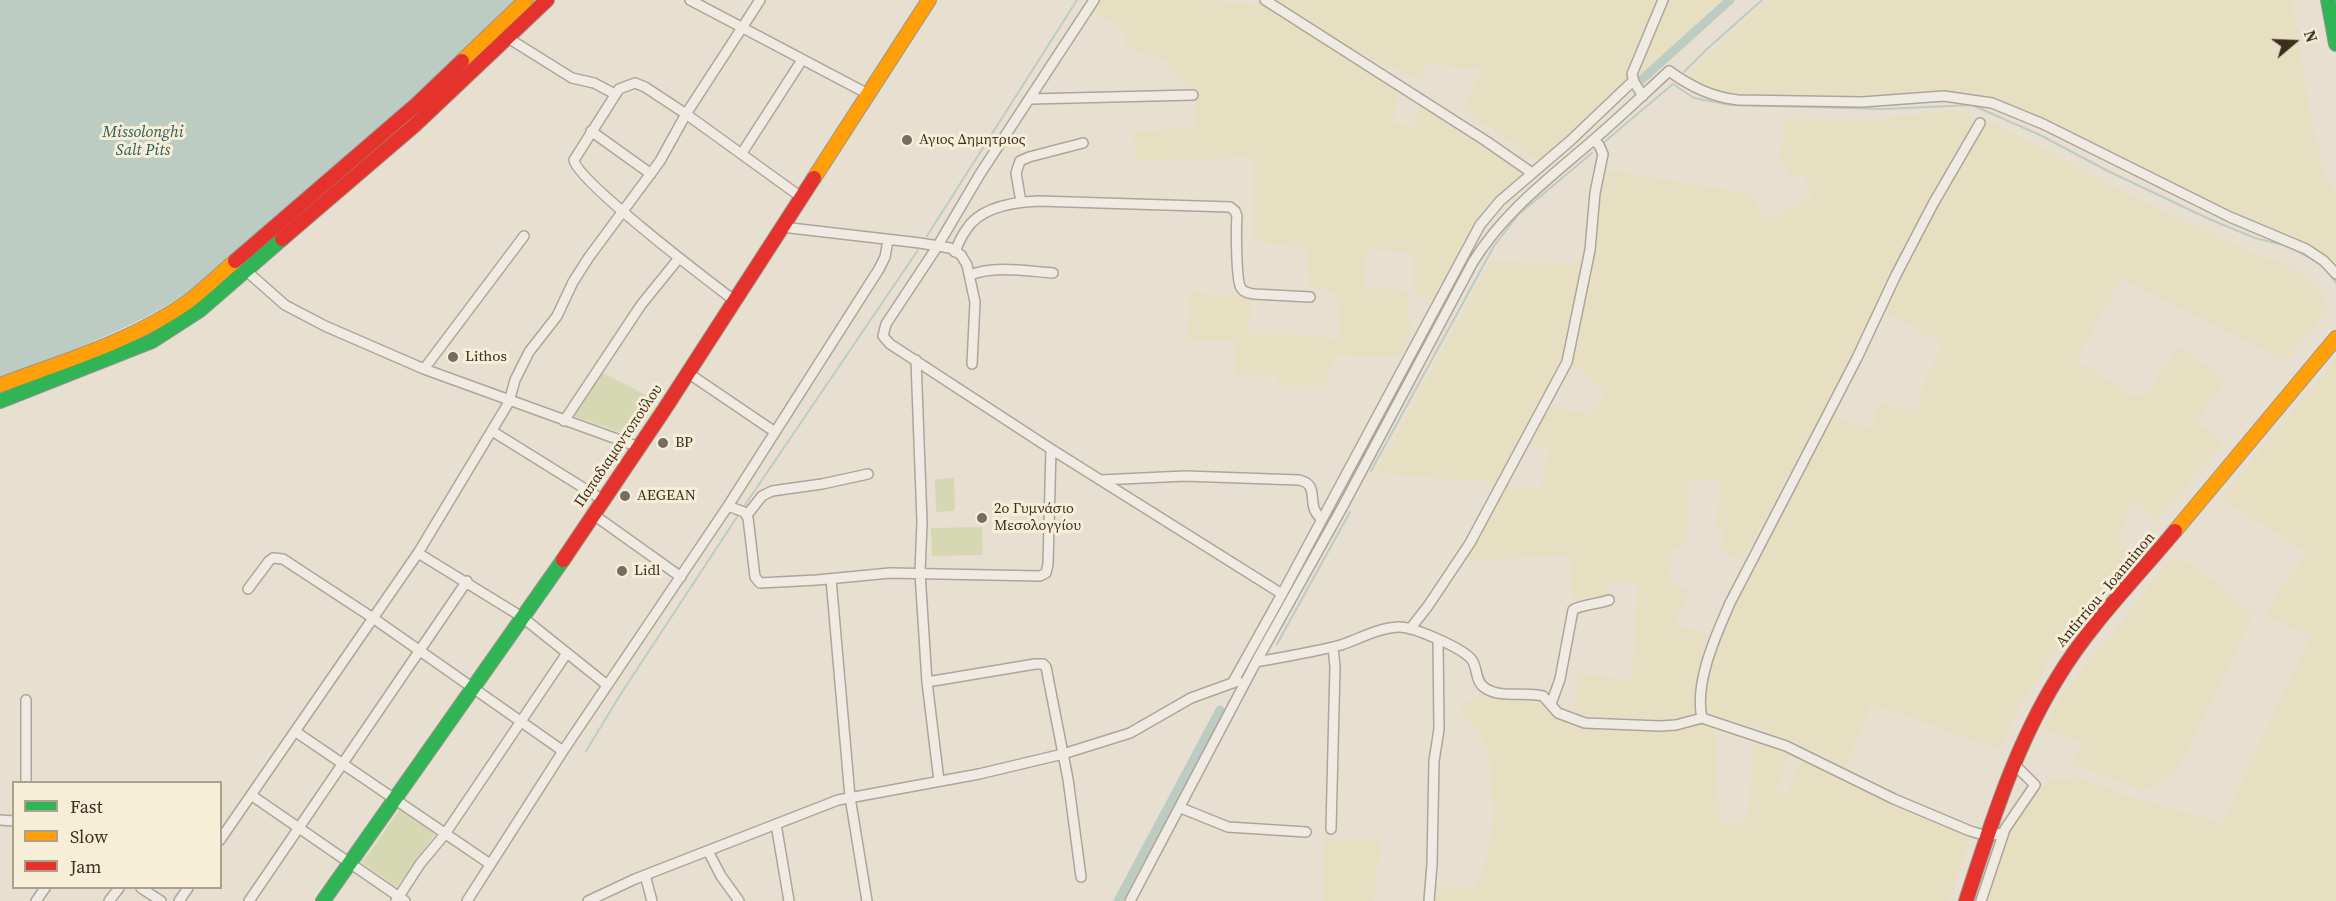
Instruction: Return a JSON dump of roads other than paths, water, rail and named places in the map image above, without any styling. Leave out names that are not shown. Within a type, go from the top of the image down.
[{"type":"main road","points":[[0,401],[152,341],[200,310],[242,266],[526,0]]},
{"type":"main road","points":[[0,385],[114,341],[159,320],[242,266],[422,119],[548,0]]},
{"type":"main road","name":"Παπαδιαμαντοπούλου","points":[[323,901],[594,515],[929,0]]},
{"type":"main road","points":[[2328,0],[2336,44]]},
{"type":"main road","name":"Antirriou - Ioanninon","points":[[1966,901],[2022,740],[2040,704],[2072,654],[2336,338]]},
{"type":"street","points":[[690,0],[868,94]]},
{"type":"street","points":[[222,837],[418,553],[509,402],[515,380],[529,352],[557,316],[576,277],[651,174],[686,114],[744,28],[760,0]]},
{"type":"street","points":[[1094,0],[980,174],[882,333],[887,342],[1051,449],[1282,594]]},
{"type":"street","points":[[1265,0],[1486,141],[1532,173]]},
{"type":"street","points":[[1643,96],[1633,81],[1633,70],[1663,0]]},
{"type":"street","points":[[508,38],[572,78],[594,83],[615,94]]},
{"type":"street","points":[[742,153],[802,60]]},
{"type":"street","points":[[1130,901],[1256,662],[1481,249],[1510,213],[1669,71],[1698,90],[1718,97],[1738,100],[1862,102],[1944,96],[1982,100],[2010,109],[2204,205],[2306,249],[2324,261],[2336,274]]},
{"type":"street","points":[[1233,682],[1472,238],[1493,208],[1633,81]]},
{"type":"street","points":[[735,301],[623,211],[575,165],[574,160],[591,131],[622,86],[635,83],[686,114],[801,197]]},
{"type":"street","points":[[1031,99],[1192,95]]},
{"type":"street","points":[[1702,718],[1699,702],[1702,683],[1719,628],[1730,603],[1857,358],[1896,275],[1933,204],[1980,123]]},
{"type":"street","points":[[591,131],[651,174]]},
{"type":"street","points":[[1410,629],[1467,548],[1567,362],[1590,250],[1594,193],[1603,154],[1599,145],[1593,140]]},
{"type":"street","points":[[1021,202],[1016,173],[1020,161],[1083,143]]},
{"type":"street","points":[[955,252],[964,231],[975,219],[997,208],[1021,202],[1230,207],[1237,216],[1238,275],[1241,288],[1245,292],[1254,294],[1310,297]]},
{"type":"street","points":[[782,227],[920,243],[950,248],[963,257],[970,275],[976,307],[972,364]]},
{"type":"street","points":[[424,369],[524,236]]},
{"type":"street","points":[[467,901],[563,751],[728,506],[879,269],[885,257],[888,240]]},
{"type":"street","points":[[564,421],[641,305],[679,258]]},
{"type":"street","points":[[242,266],[285,306],[300,314],[424,369],[509,402],[639,447]]},
{"type":"street","points":[[970,275],[996,270],[1053,273]]},
{"type":"street","points":[[916,360],[922,522],[920,573],[927,682],[939,781]]},
{"type":"street","points":[[688,373],[775,432]]},
{"type":"street","points":[[492,431],[603,501]]},
{"type":"street","points":[[868,474],[769,492],[762,496],[747,515],[755,577],[759,583],[890,573],[1037,576],[1046,573],[1051,449]]},
{"type":"street","points":[[1100,480],[1185,476],[1299,480],[1310,487],[1313,510],[1322,519]]},
{"type":"street","points":[[728,506],[747,515]]},
{"type":"street","points":[[594,515],[681,577]]},
{"type":"street","points":[[418,553],[467,581],[522,617],[608,685]]},
{"type":"street","points":[[248,589],[269,561],[278,557],[473,686],[563,751]]},
{"type":"street","points":[[831,579],[850,797],[867,901]]},
{"type":"street","points":[[249,901],[467,581]]},
{"type":"street","points":[[1551,704],[1560,679],[1573,609],[1578,606],[1593,606],[1609,600]]},
{"type":"street","points":[[1256,662],[1333,647],[1384,630],[1398,627],[1410,629],[1438,640],[1468,656],[1479,680],[1486,689],[1538,695],[1547,699],[1563,716],[1592,723],[1660,726],[1676,725],[1702,718],[1786,746],[1894,799],[1987,836],[2003,833]]},
{"type":"street","points":[[1429,901],[1434,761],[1439,729],[1438,640]]},
{"type":"street","points":[[1331,829],[1335,667],[1333,647]]},
{"type":"street","points":[[251,795],[350,862],[400,900],[420,864],[445,834],[567,652]]},
{"type":"street","points":[[927,682],[1043,664],[1048,670],[1068,779],[1081,877]]},
{"type":"street","points":[[588,901],[645,875],[850,797],[1004,769],[1063,754],[1130,733],[1191,698],[1233,682],[1247,680]]},
{"type":"street","points":[[26,700],[26,781]]},
{"type":"street","points":[[296,732],[490,864]]},
{"type":"street","points":[[1981,901],[2008,822],[2035,785],[2013,763]]},
{"type":"street","points":[[1181,808],[1228,827],[1306,832]]},
{"type":"street","points":[[776,824],[789,901]]},
{"type":"street","points":[[708,851],[721,876],[739,901]]},
{"type":"street","points":[[645,875],[652,901]]},
{"type":"street","points":[[109,901],[118,889]]},
{"type":"street","points":[[143,889],[161,901]]},
{"type":"water","name":"Missolonghi Salt Pits","points":[[0,0],[517,0],[426,89],[203,281],[156,312],[131,325],[0,378]]},
{"type":"waterway","points":[[927,236],[1077,0]]},
{"type":"waterway","points":[[1639,82],[1730,0]]},
{"type":"waterway","points":[[1684,72],[1762,0]]},
{"type":"waterway","points":[[1603,143],[1673,84],[1694,98],[1731,105],[1884,109],[1972,105],[2040,135],[2108,171],[2209,219],[2255,238],[2288,246],[2314,260]]},
{"type":"waterway","points":[[1371,471],[1494,246],[1518,215],[1592,153]]},
{"type":"waterway","points":[[745,505],[918,250]]},
{"type":"waterway","points":[[2331,275],[2336,283]]},
{"type":"waterway","points":[[1277,644],[1350,512]]},
{"type":"waterway","points":[[586,751],[737,517]]},
{"type":"waterway","points":[[1118,901],[1220,710]]},
{"type":"place","name":"Αγιος Δημητριος","points":[[907,140]]},
{"type":"place","name":"Lithos","points":[[453,357]]},
{"type":"place","name":"BP","points":[[663,443]]},
{"type":"place","name":"AEGEAN","points":[[625,496]]},
{"type":"place","name":"2ο Γυμνάσιο Μεσολογγίου","points":[[982,518]]},
{"type":"place","name":"Lidl","points":[[622,571]]}]
